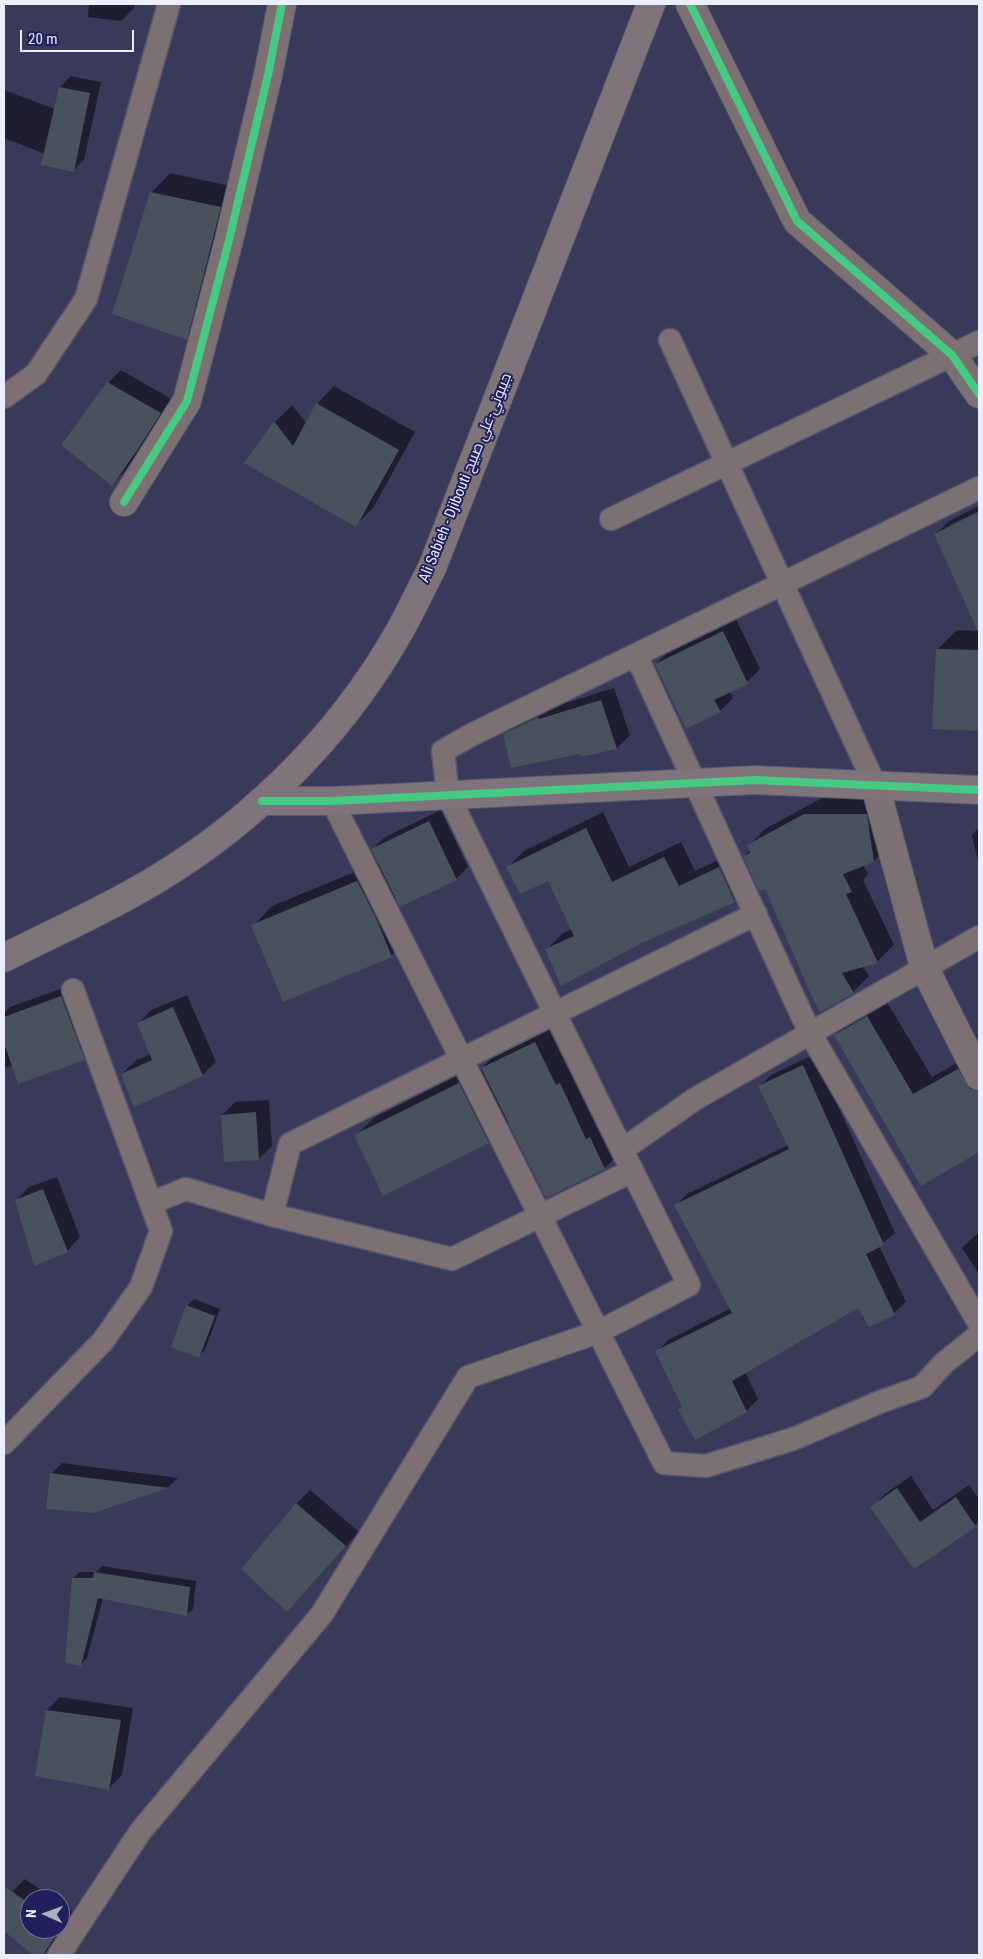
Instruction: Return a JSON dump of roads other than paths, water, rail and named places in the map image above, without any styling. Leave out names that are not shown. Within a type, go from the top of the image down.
[{"type":"main road","name":"Ali Sabieh - Djibouti جيبوتي-علي صبيح","points":[[4,958],[130,895],[198,852],[262,801],[314,750],[359,693],[399,632],[432,568],[651,4]]},
{"type":"main road","points":[[262,801],[332,801],[755,780],[979,790]]},
{"type":"street","points":[[124,502],[187,401],[229,240],[268,76],[282,4]]},
{"type":"street","points":[[690,4],[797,221],[952,355],[979,394]]},
{"type":"street","points":[[875,785],[924,967],[979,1076]]},
{"type":"lane","points":[[4,397],[36,374],[86,299],[169,4]]},
{"type":"lane","points":[[670,340],[875,785]]},
{"type":"lane","points":[[611,518],[979,342]]},
{"type":"lane","points":[[59,1955],[140,1832],[322,1614],[468,1377],[598,1332],[689,1285],[448,796],[442,751],[473,734],[979,488]]},
{"type":"lane","points":[[636,655],[810,1033],[979,1323]]},
{"type":"lane","points":[[332,801],[664,1463],[706,1466],[793,1439],[880,1402],[922,1387],[944,1363],[979,1335]]},
{"type":"lane","points":[[272,1216],[290,1144],[756,914]]},
{"type":"lane","points":[[622,1150],[695,1099],[979,937]]},
{"type":"lane","points":[[4,1443],[103,1341],[141,1287],[162,1231],[73,990]]},
{"type":"lane","points":[[151,1203],[186,1189],[272,1216],[452,1260],[632,1170]]}]
